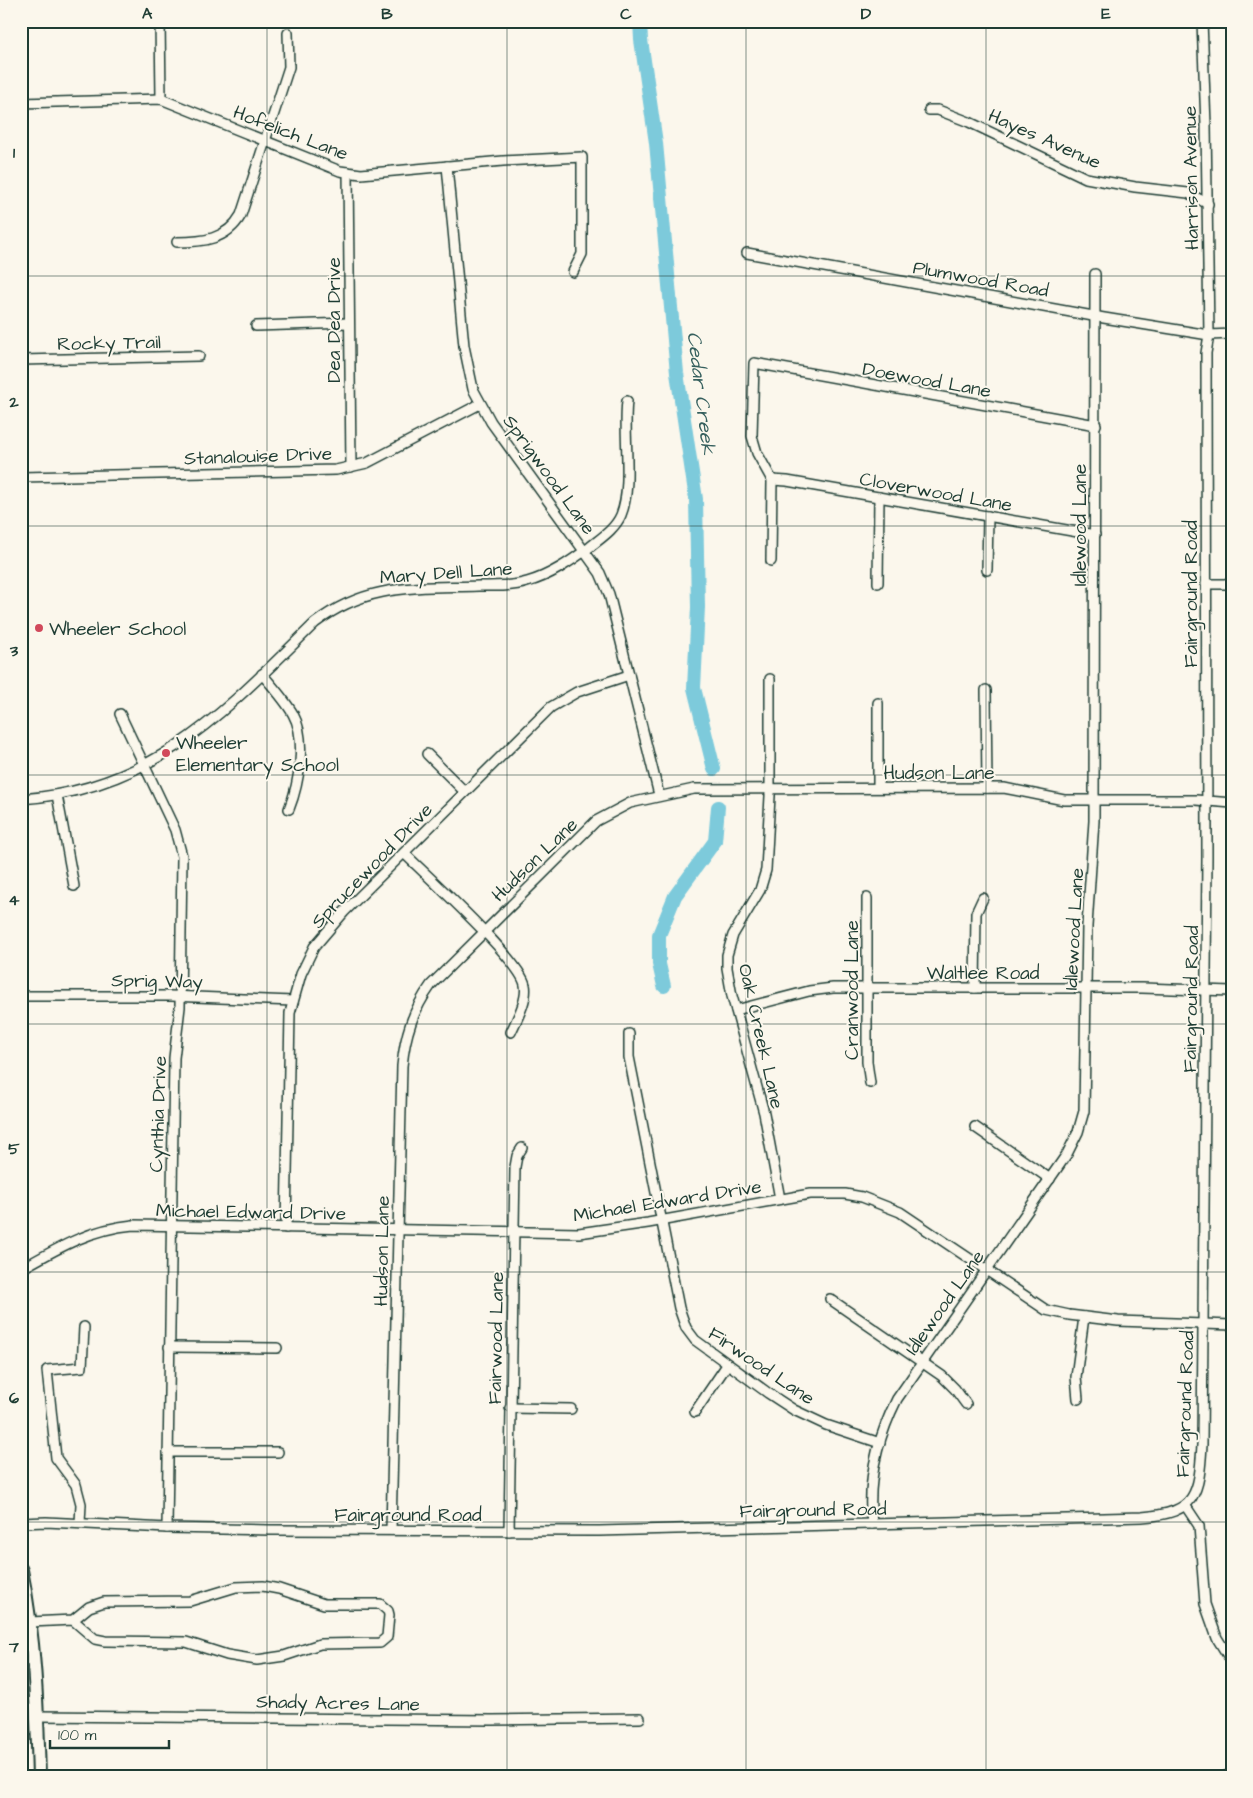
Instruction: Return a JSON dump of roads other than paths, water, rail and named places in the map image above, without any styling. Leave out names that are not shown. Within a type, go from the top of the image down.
[{"type":"main road","points":[[21,1570],[30,1622],[37,1716],[39,1777]]},
{"type":"street","points":[[160,21],[161,99]]},
{"type":"street","name":"Harrison Avenue","points":[[1202,21],[1208,204],[1209,335]]},
{"type":"street","points":[[177,242],[207,240],[223,234],[233,226],[241,215],[289,67],[288,33]]},
{"type":"street","name":"Hofelich Lane","points":[[21,103],[161,99],[340,171],[361,174],[582,157],[582,254],[573,272]]},
{"type":"street","name":"Hayes Avenue","points":[[929,110],[938,110],[969,122],[1086,178],[1135,187],[1188,193],[1208,204]]},
{"type":"street","name":"Sprigwood Lane","points":[[447,166],[467,367],[480,404],[585,550],[604,581],[659,795]]},
{"type":"street","name":"Dea Dea Drive","points":[[348,172],[351,467]]},
{"type":"street","name":"Plumwood Road","points":[[747,253],[1209,335]]},
{"type":"street","name":"Idlewood Lane","points":[[872,1524],[871,1484],[880,1442],[888,1417],[897,1399],[1074,1142],[1084,1111],[1086,988],[1094,800],[1096,274]]},
{"type":"street","points":[[256,326],[349,323]]},
{"type":"street","points":[[1209,335],[1232,334]]},
{"type":"street","name":"Fairground Road","points":[[21,1523],[80,1523],[167,1528],[509,1531],[872,1524],[1142,1517],[1167,1514],[1194,1497],[1200,1475],[1202,1325],[1206,989],[1206,353],[1209,335]]},
{"type":"street","name":"Rocky Trail","points":[[21,360],[198,356]]},
{"type":"street","name":"Doewood Lane","points":[[772,480],[758,454],[752,436],[754,363],[1096,425]]},
{"type":"street","name":"Mary Dell Lane","points":[[21,798],[57,795],[104,782],[144,766],[172,750],[206,726],[314,622],[360,597],[387,590],[505,586],[526,582],[562,566],[614,527],[623,506],[627,401]]},
{"type":"street","name":"Stanalouise Drive","points":[[21,477],[336,470],[367,463],[480,404]]},
{"type":"street","points":[[771,560],[772,480]]},
{"type":"street","name":"Cloverwood Lane","points":[[772,480],[1095,535]]},
{"type":"street","points":[[878,583],[879,497]]},
{"type":"street","points":[[987,570],[988,516]]},
{"type":"street","points":[[1206,584],[1232,584]]},
{"type":"street","points":[[262,674],[290,710],[300,735],[300,759],[289,809]]},
{"type":"street","name":"Sprucewood Drive","points":[[286,1228],[290,1013],[301,974],[314,947],[344,912],[558,701],[577,692],[629,675]]},
{"type":"street","name":"Oak Creek Lane","points":[[770,679],[770,787],[766,870],[760,890],[733,934],[727,955],[729,984],[764,1113],[780,1199]]},
{"type":"street","points":[[986,690],[987,788]]},
{"type":"street","points":[[878,703],[878,787]]},
{"type":"street","name":"Cynthia Drive","points":[[120,714],[175,830],[182,856],[181,997],[174,1058],[170,1225],[167,1528]]},
{"type":"street","points":[[427,754],[465,792]]},
{"type":"street","name":"Hudson Lane","points":[[392,1530],[402,1066],[407,1033],[413,1015],[431,985],[596,821],[615,809],[659,795],[694,789],[770,787],[987,788],[1019,790],[1064,800],[1206,801],[1232,803]]},
{"type":"street","points":[[57,795],[74,886]]},
{"type":"street","points":[[404,853],[516,966],[524,979],[526,991],[524,1002],[511,1032]]},
{"type":"street","name":"Cranwood Lane","points":[[867,898],[867,1062],[870,1083]]},
{"type":"street","points":[[976,988],[976,913],[983,898]]},
{"type":"street","name":"Waltlee Road","points":[[736,1010],[809,991],[867,987],[1206,989],[1232,991]]},
{"type":"street","name":"Sprig Way","points":[[21,996],[181,997],[293,1001]]},
{"type":"street","name":"Firwood Lane","points":[[629,1034],[629,1057],[679,1308],[686,1328],[695,1340],[727,1365],[808,1417],[826,1425],[880,1442]]},
{"type":"street","points":[[975,1127],[1050,1178]]},
{"type":"street","name":"Fairwood Lane","points":[[509,1531],[516,1162],[522,1148]]},
{"type":"street","name":"Michael Edward Drive","points":[[21,1269],[71,1241],[92,1233],[123,1226],[170,1225],[579,1233],[821,1192],[844,1194],[889,1206],[1046,1310],[1084,1318],[1232,1325]]},
{"type":"street","points":[[830,1298],[922,1363],[955,1389],[966,1404]]},
{"type":"street","points":[[1078,1399],[1076,1377],[1084,1318]]},
{"type":"street","points":[[80,1523],[81,1504],[76,1485],[56,1458],[47,1370],[82,1367],[84,1327]]},
{"type":"street","points":[[169,1346],[277,1348]]},
{"type":"street","points":[[695,1412],[727,1365]]},
{"type":"street","points":[[510,1408],[571,1409]]},
{"type":"street","points":[[168,1452],[278,1452]]},
{"type":"street","points":[[1185,1504],[1200,1526],[1205,1604],[1212,1628],[1230,1657]]},
{"type":"street","points":[[30,1622],[73,1620],[89,1607],[104,1602],[190,1601],[236,1587],[249,1586],[279,1589],[324,1604],[380,1604],[389,1615],[388,1637],[380,1643],[320,1644],[284,1656],[256,1660],[227,1655],[186,1642],[104,1641],[95,1638],[73,1620]]},
{"type":"street","name":"Shady Acres Lane","points":[[37,1716],[492,1720],[640,1718]]},
{"type":"street","points":[[1224,1777],[1232,1772]]},
{"type":"waterway","name":"Cedar Creek","points":[[640,21],[656,143],[677,373],[696,499],[698,607],[694,688],[714,769]]},
{"type":"waterway","name":"Cedar Creek","points":[[664,986],[659,964],[659,935],[675,896],[715,841],[718,807]]},
{"type":"place","name":"Wheeler School","points":[[39,628]]},
{"type":"place","name":"Wheeler Elementary School","points":[[166,753]]}]
